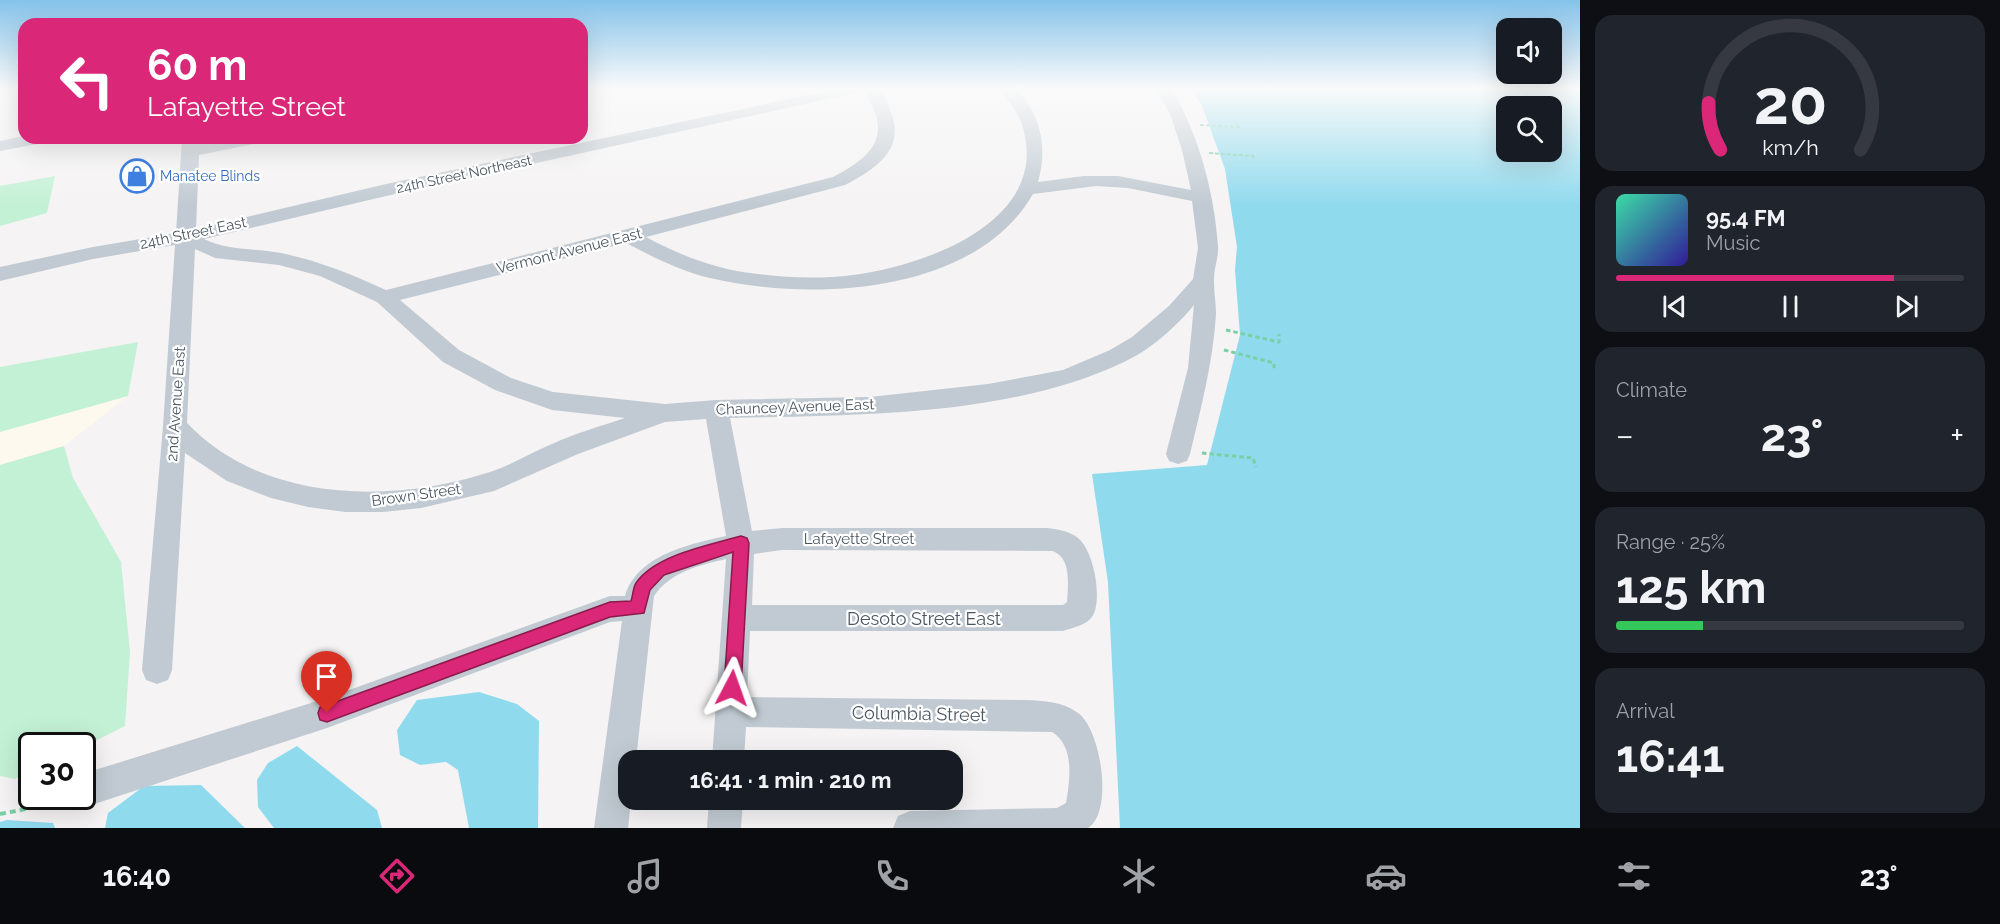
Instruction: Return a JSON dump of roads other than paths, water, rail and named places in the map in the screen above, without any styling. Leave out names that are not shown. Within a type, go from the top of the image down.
[{"type":"street","name":"24th Street Northeast","points":[[386,190],[677,128]]},
{"type":"street","name":"Vermont Avenue East","points":[[384,297],[817,188],[850,176],[875,158],[888,135],[889,128]]},
{"type":"street","points":[[629,237],[651,251],[668,258],[733,277],[783,283],[852,281],[924,267],[966,248],[997,227],[1029,189],[1035,160],[1035,137],[1032,128]]},
{"type":"street","points":[[1178,454],[1199,368],[1205,312],[1203,280],[1208,248],[1201,197],[1191,150],[1183,128]]},
{"type":"street","points":[[0,146],[18,143]]},
{"type":"street","name":"2nd Avenue East","points":[[157,670],[175,426],[191,145]]},
{"type":"street","points":[[1029,189],[1106,181],[1141,185],[1169,193],[1201,197]]},
{"type":"street","name":"24th Street East","points":[[0,273],[93,253],[186,237],[386,190]]},
{"type":"street","points":[[186,237],[214,252],[279,260],[327,271],[384,297]]},
{"type":"street","name":"Chauncey Avenue East","points":[[384,297],[451,356],[503,384],[552,401],[665,413],[716,409],[870,406],[942,400],[1067,377],[1118,356],[1140,342],[1162,325],[1203,280]]},
{"type":"street","points":[[716,409],[741,543],[729,750]]},
{"type":"street","name":"Brown Street","points":[[175,426],[203,454],[244,476],[283,491],[358,503],[385,502],[456,492],[496,481],[570,447],[665,413]]},
{"type":"street","name":"Lafayette Street","points":[[610,828],[638,608],[642,587],[658,571],[696,556],[741,543],[782,538],[1047,539],[1068,545],[1078,562],[1080,583]]},
{"type":"street","name":"Desoto Street East","points":[[738,618],[1063,618],[1081,609],[1080,583]]},
{"type":"street","points":[[96,787],[327,713],[610,609],[638,608]]},
{"type":"street","name":"Columbia Street","points":[[731,712],[1058,718],[1076,732],[1083,756],[1084,797],[1081,813],[1070,822],[1061,825],[910,828]]},
{"type":"street","points":[[724,828],[725,810]]},
{"type":"water","points":[[1210,128],[1496,128],[1496,162],[1562,162],[1562,128],[1580,128],[1580,828],[1120,828],[1108,582],[1092,474],[1207,465],[1240,335],[1235,270],[1237,247],[1225,169]]},
{"type":"water","points":[[479,692],[517,704],[539,721],[538,828],[469,828],[458,770],[446,762],[420,765],[400,755],[397,730],[417,700]]},
{"type":"water","points":[[297,746],[377,810],[382,828],[274,828],[258,807],[257,780],[268,763]]},
{"type":"water","points":[[201,785],[245,828],[105,828],[108,813],[144,786]]},
{"type":"water","points":[[7,820],[53,823],[55,828],[0,828],[0,822]]},
{"type":"place","name":"Manatee Blinds","points":[[137,176]]}]
